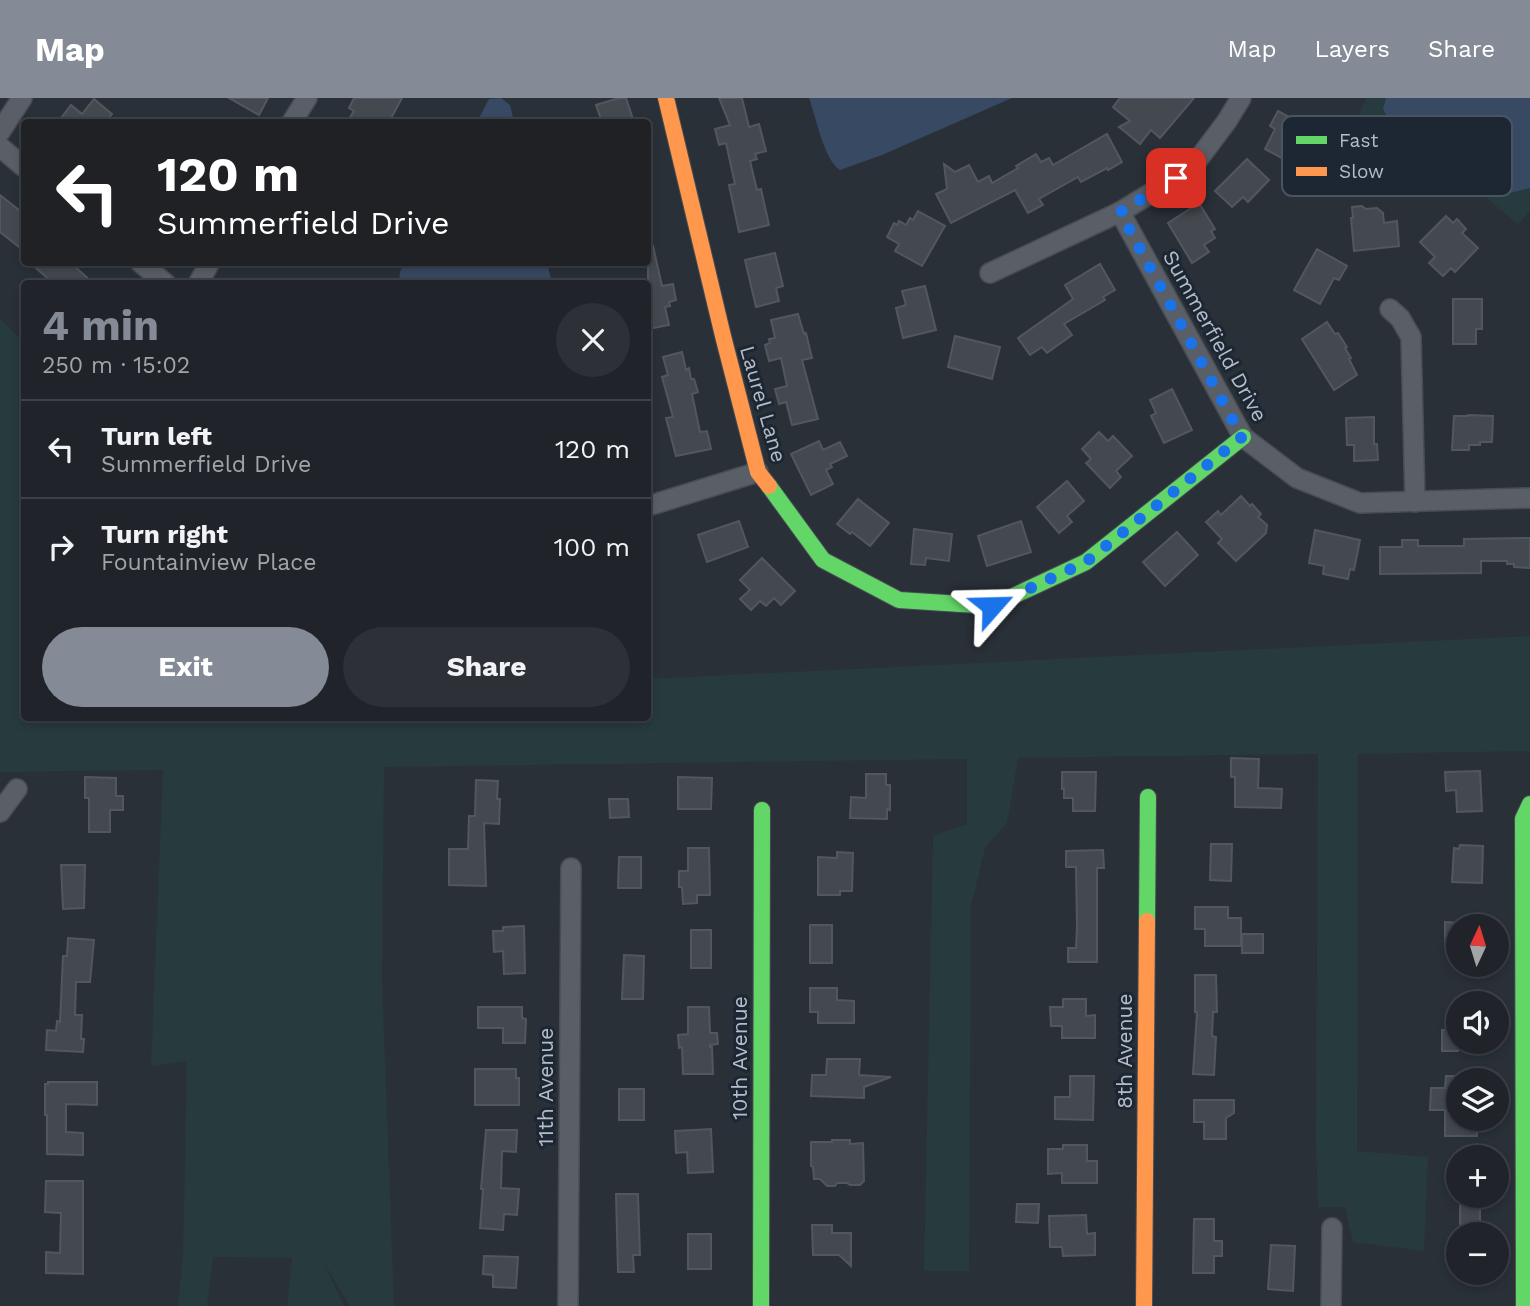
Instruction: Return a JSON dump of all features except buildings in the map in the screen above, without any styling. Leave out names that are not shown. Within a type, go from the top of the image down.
[{"type":"street","points":[[0,132],[22,98]]},
{"type":"street","points":[[294,119],[307,98]]},
{"type":"street","name":"Laurel Lane","points":[[666,98],[758,472],[823,560],[899,600],[992,606],[1086,562],[1242,437]]},
{"type":"street","points":[[990,273],[1120,212],[1176,178],[1197,161],[1241,98]]},
{"type":"street","points":[[0,147],[21,164]]},
{"type":"street","name":"Summerfield Drive","points":[[1120,212],[1242,437],[1297,478],[1360,503],[1530,498]]},
{"type":"street","points":[[145,266],[161,280]]},
{"type":"street","points":[[1390,309],[1400,318],[1411,337],[1415,502]]},
{"type":"street","points":[[651,505],[758,472]]},
{"type":"street","points":[[0,812],[17,789]]},
{"type":"street","name":"8th Avenue","points":[[1144,1306],[1148,797]]},
{"type":"street","points":[[1524,1306],[1523,819],[1530,804]]},
{"type":"street","name":"10th Avenue","points":[[761,1306],[762,810]]},
{"type":"street","name":"11th Avenue","points":[[568,1306],[570,868]]},
{"type":"street","points":[[1332,1228],[1332,1306]]},
{"type":"green space","points":[[1366,98],[1530,98],[1530,211],[1518,224],[1484,196],[1512,196],[1512,116],[1358,116]]},
{"type":"green space","points":[[0,319],[21,340],[21,721],[651,721],[651,679],[1530,636],[1530,751],[1358,754],[1357,1151],[1428,1157],[1424,1251],[1353,1242],[1345,1207],[1318,1207],[1318,754],[1018,758],[1007,823],[985,848],[971,906],[969,1271],[924,1271],[933,836],[967,824],[967,759],[384,767],[382,979],[394,1306],[350,1306],[324,1263],[344,1306],[287,1306],[292,1258],[213,1257],[207,1306],[178,1306],[183,1253],[187,1061],[151,1066],[163,770],[0,772]]},
{"type":"water","points":[[501,98],[510,105],[513,119],[479,119],[489,99]]},
{"type":"water","points":[[809,98],[1012,98],[882,155],[840,170],[834,165],[825,148]]},
{"type":"water","points":[[1386,98],[1530,98],[1530,188],[1512,192],[1512,116],[1387,116],[1383,109]]},
{"type":"water","points":[[403,266],[548,266],[551,280],[399,280]]},
{"type":"traffic: fast","points":[[769,486],[823,560],[899,600],[992,606],[1086,562],[1243,437]]},
{"type":"traffic: fast","points":[[1147,921],[1148,797]]},
{"type":"traffic: fast","points":[[1524,1306],[1523,819],[1530,804]]},
{"type":"traffic: fast","points":[[761,1306],[762,810]]},
{"type":"traffic: slow","points":[[666,98],[758,472],[769,486]]},
{"type":"traffic: slow","points":[[1144,1306],[1147,921]]},
{"type":"route","points":[[992,606],[1086,562],[1242,437],[1120,212],[1176,178]]}]
